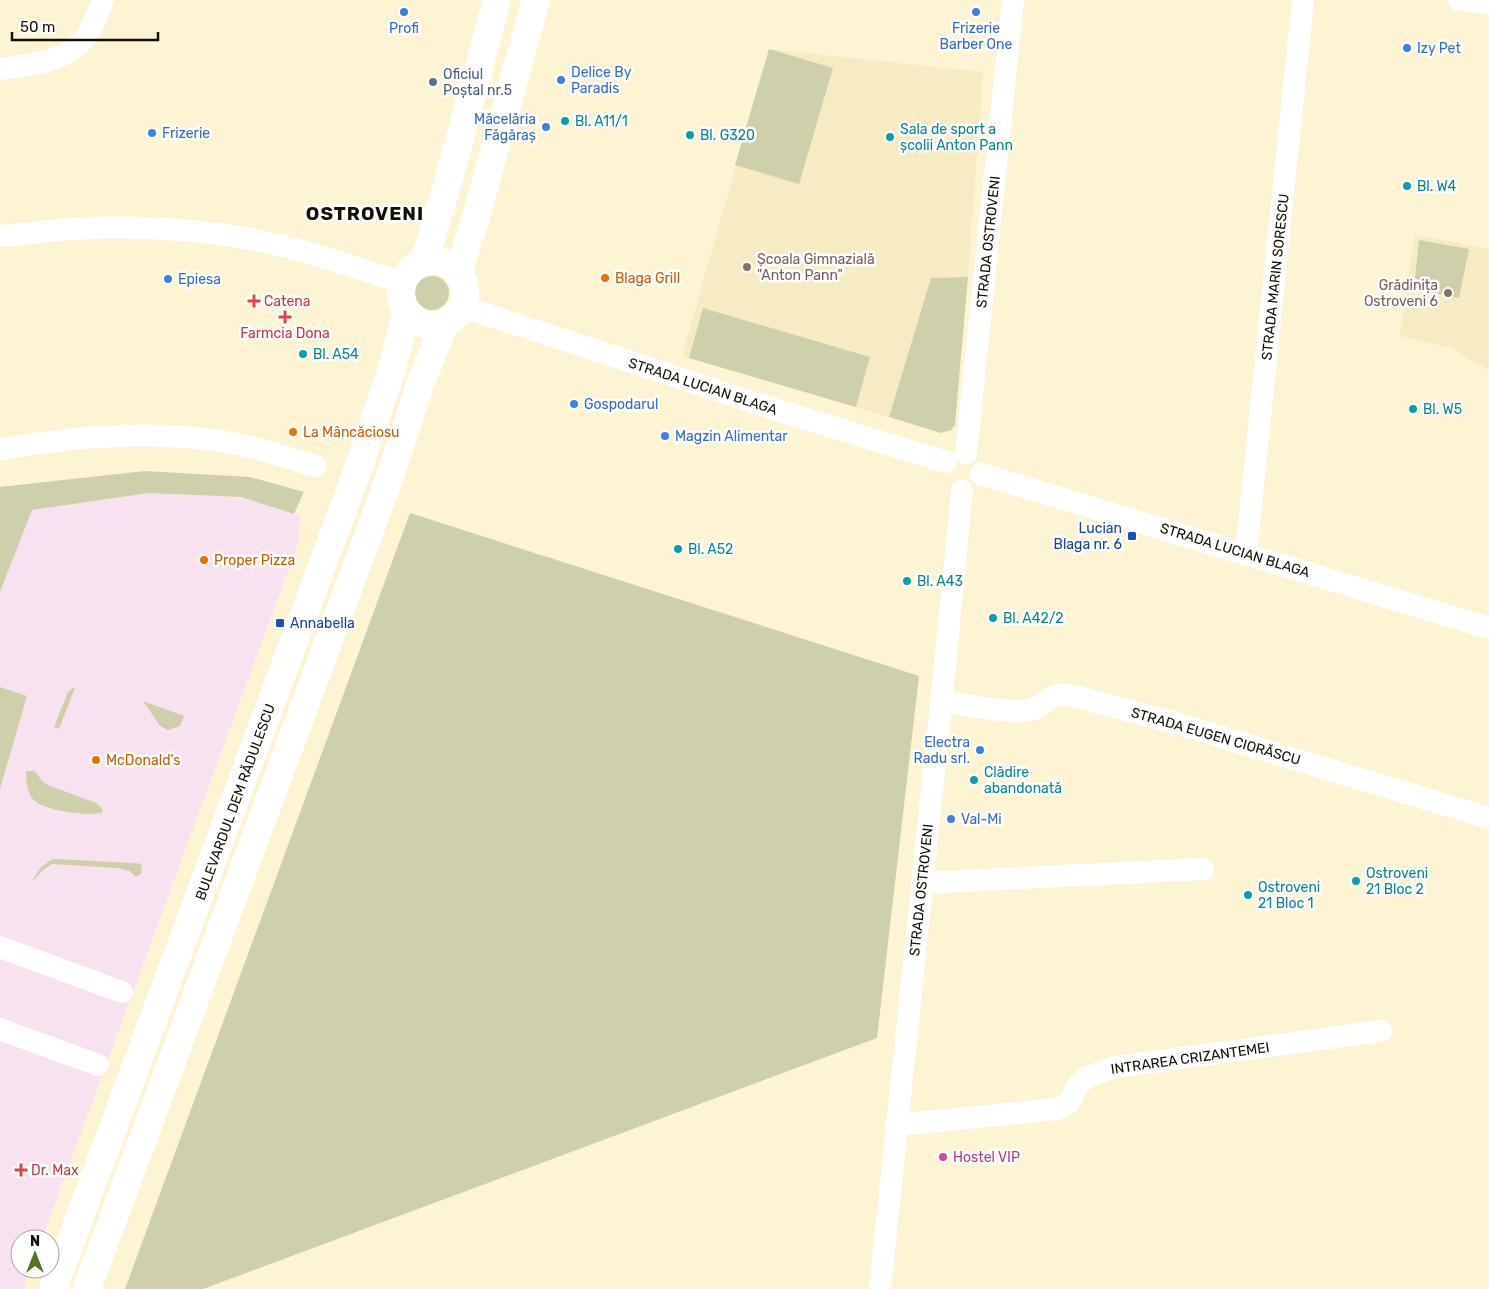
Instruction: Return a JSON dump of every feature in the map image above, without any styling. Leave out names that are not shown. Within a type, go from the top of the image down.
[{"type":"main road","points":[[424,262],[448,182],[497,0]]},
{"type":"main road","points":[[458,274],[474,224],[536,0]]},
{"type":"main road","points":[[87,1289],[388,482],[421,382],[465,291],[458,274],[451,266],[441,262],[424,262],[412,268],[402,283],[401,298],[406,311],[422,323],[430,324],[453,314]]},
{"type":"main road","name":"BULEVARDUL DEM RĂDULESCU","points":[[53,1289],[358,469],[391,371],[406,311]]},
{"type":"street","points":[[0,69],[43,62],[65,52],[80,42],[94,23],[103,0]]},
{"type":"street","name":"STRADA OSTROVENI","points":[[956,458],[1014,0]]},
{"type":"street","name":"STRADA MARIN SORESCU","points":[[1246,553],[1303,0]]},
{"type":"street","points":[[1460,0],[1489,3]]},
{"type":"street","points":[[0,236],[72,229],[115,228],[200,233],[278,245],[402,283]]},
{"type":"street","name":"STRADA LUCIAN BLAGA","points":[[453,314],[774,409],[956,458]]},
{"type":"street","points":[[0,450],[32,444],[77,440],[133,436],[186,436],[244,445],[315,466]]},
{"type":"street","points":[[956,458],[977,460],[981,474],[973,488],[962,491],[951,488],[944,479],[943,467],[956,458]]},
{"type":"street","name":"STRADA LUCIAN BLAGA","points":[[981,474],[1489,628]]},
{"type":"street","name":"STRADA OSTROVENI","points":[[880,1289],[962,491]]},
{"type":"street","name":"STRADA EUGEN CIORĂSCU","points":[[941,701],[1016,711],[1032,710],[1056,694],[1074,696],[1172,722],[1489,818]]},
{"type":"street","points":[[922,883],[1203,869]]},
{"type":"street","points":[[0,947],[122,992]]},
{"type":"street","points":[[0,1029],[98,1065]]},
{"type":"street","name":"INTRAREA CRIZANTEMEI","points":[[896,1125],[1057,1109],[1069,1103],[1078,1085],[1087,1077],[1115,1067],[1381,1031]]},
{"type":"shaded area","points":[[769,49],[983,72],[968,277],[931,278],[889,417],[682,356]]},
{"type":"shaded area","name":"Grădinița Ostroveni 6","points":[[1415,235],[1489,249],[1489,370],[1451,348],[1400,336]]},
{"type":"shaded area","points":[[149,493],[241,497],[301,516],[298,544],[46,1229],[10,1229],[10,1279],[26,1279],[23,1289],[0,1289],[0,789],[27,696],[0,687],[0,592],[31,510]]},
{"type":"green space","points":[[769,49],[833,68],[799,184],[735,165]]},
{"type":"green space","points":[[1419,240],[1469,249],[1459,298],[1414,289]]},
{"type":"green space","points":[[432,276],[444,281],[449,293],[444,305],[432,310],[420,305],[415,293],[420,281]]},
{"type":"green space","points":[[968,277],[955,425],[951,430],[941,433],[889,417],[931,278]]},
{"type":"green space","points":[[703,308],[870,357],[856,407],[689,358]]},
{"type":"green space","points":[[145,471],[250,477],[304,492],[294,514],[241,497],[149,493],[32,510],[0,592],[0,487]]},
{"type":"green space","points":[[410,513],[919,676],[877,1038],[203,1289],[125,1289]]},
{"type":"green space","points":[[0,687],[27,696],[0,789]]},
{"type":"green space","points":[[75,688],[59,729],[54,727],[68,692]]},
{"type":"green space","points":[[143,701],[184,716],[180,726],[168,730],[160,726]]},
{"type":"green space","points":[[26,771],[35,771],[42,781],[48,785],[96,803],[103,810],[101,813],[94,814],[75,813],[54,809],[37,802],[29,792]]},
{"type":"green space","points":[[53,859],[135,863],[141,864],[142,871],[140,875],[135,876],[130,871],[117,868],[52,864],[43,870],[31,883],[41,867]]},
{"type":"place","name":"Profi","points":[[404,12]]},
{"type":"place","name":"Frizerie Barber One","points":[[976,12]]},
{"type":"place","name":"Izy Pet","points":[[1407,48]]},
{"type":"place","name":"Delice By Paradis","points":[[561,80]]},
{"type":"place","name":"Oficiul Poștal nr.5","points":[[433,82]]},
{"type":"place","name":"Bl. A11/1","points":[[565,121]]},
{"type":"place","name":"Măcelăria Făgăraș","points":[[546,127]]},
{"type":"place","name":"Frizerie","points":[[152,133]]},
{"type":"place","name":"Bl. G320","points":[[690,135]]},
{"type":"place","name":"Sala de sport a școlii Anton Pann","points":[[890,137]]},
{"type":"place","name":"Bl. W4","points":[[1407,186]]},
{"type":"place","name":"Școala Gimnazială \"Anton Pann\"","points":[[747,267]]},
{"type":"place","name":"Blaga Grill","points":[[605,278]]},
{"type":"place","name":"Epiesa","points":[[168,279]]},
{"type":"place","name":"Grădinița Ostroveni 6","points":[[1448,293]]},
{"type":"place","name":"Catena","points":[[254,301]]},
{"type":"place","name":"Farmcia Dona","points":[[285,317]]},
{"type":"place","name":"Bl. A54","points":[[303,354]]},
{"type":"place","name":"Gospodarul","points":[[574,404]]},
{"type":"place","name":"Bl. W5","points":[[1413,409]]},
{"type":"place","name":"La Mâncăciosu","points":[[293,432]]},
{"type":"place","name":"Magzin Alimentar","points":[[665,436]]},
{"type":"place","name":"Lucian Blaga nr. 6","points":[[1132,536]]},
{"type":"place","name":"Bl. A52","points":[[678,549]]},
{"type":"place","name":"Proper Pizza","points":[[204,560]]},
{"type":"place","name":"Bl. A43","points":[[907,581]]},
{"type":"place","name":"Bl. A42/2","points":[[993,618]]},
{"type":"place","name":"Annabella","points":[[280,623]]},
{"type":"place","name":"Electra Radu srl.","points":[[980,750]]},
{"type":"place","name":"McDonald's","points":[[96,760]]},
{"type":"place","name":"Clădire abandonată","points":[[974,780]]},
{"type":"place","name":"Val-Mi","points":[[951,819]]},
{"type":"place","name":"Ostroveni 21 Bloc 2","points":[[1356,881]]},
{"type":"place","name":"Ostroveni 21 Bloc 1","points":[[1248,895]]},
{"type":"place","name":"Hostel VIP","points":[[943,1157]]},
{"type":"place","name":"Dr. Max","points":[[21,1170]]},
{"type":"district","name":"OSTROVENI","points":[[365,213]]}]
